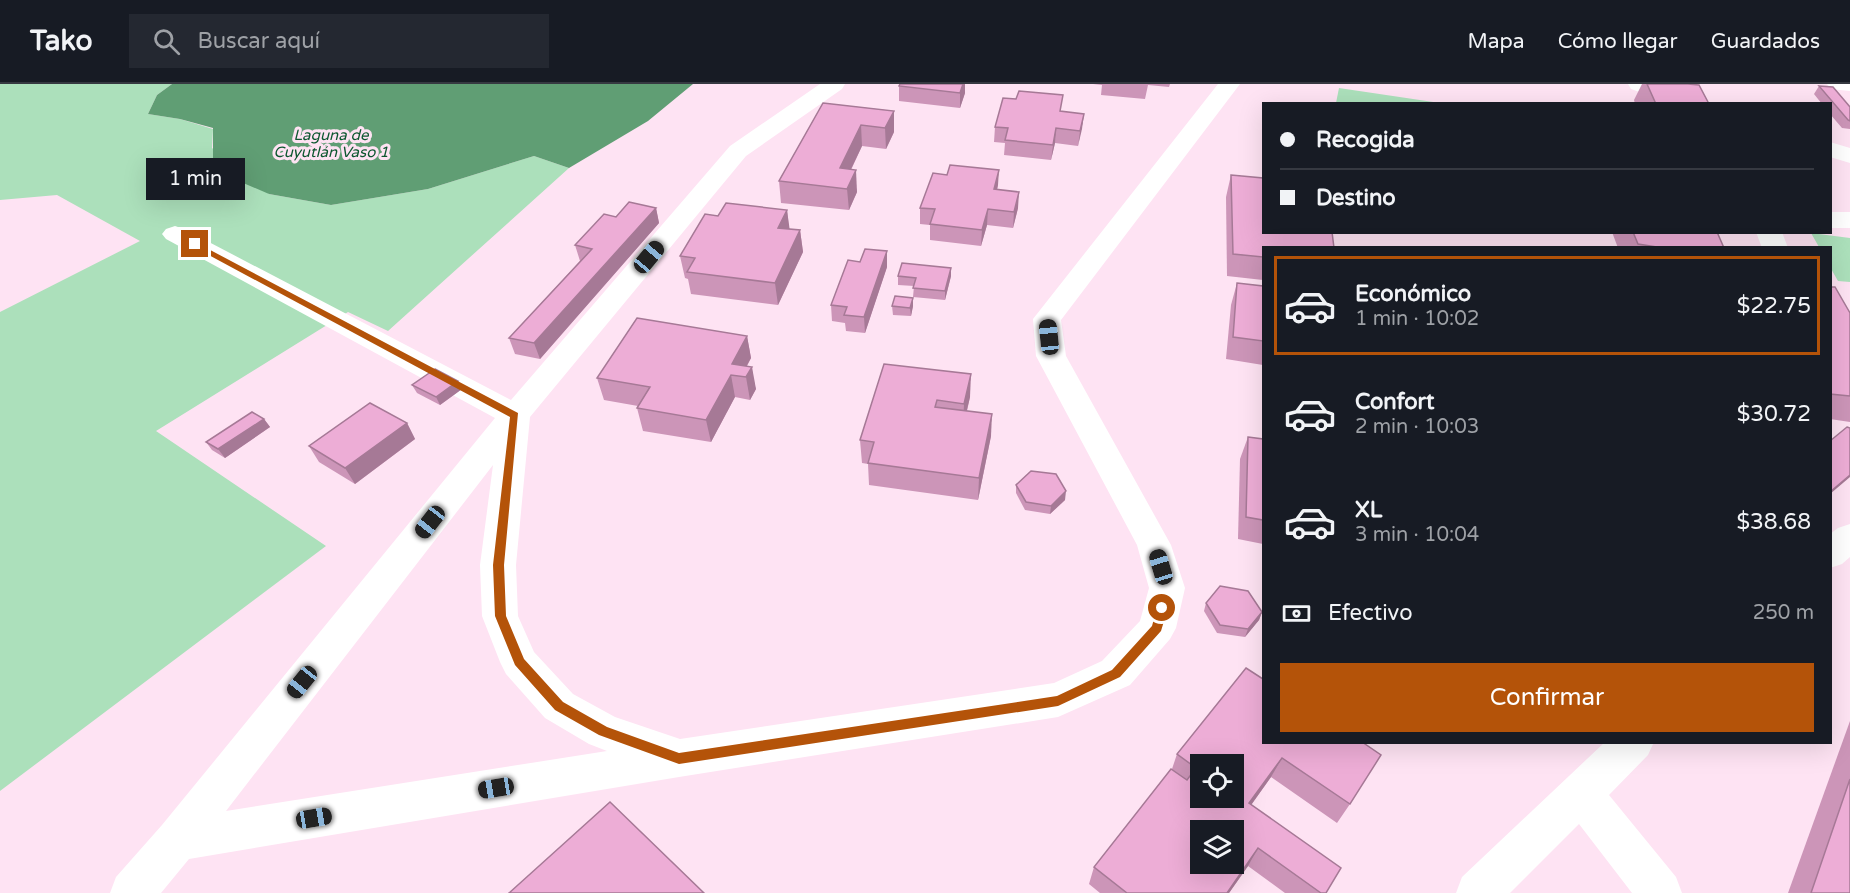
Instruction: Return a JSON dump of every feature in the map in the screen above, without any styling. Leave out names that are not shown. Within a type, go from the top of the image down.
[{"type":"street","points":[[132,893],[177,840],[515,415],[738,151],[834,84]]},
{"type":"street","points":[[177,840],[679,758],[1058,700],[1116,673],[1157,628],[1167,588],[1154,545],[1051,356],[1047,319],[1228,84]]},
{"type":"street","points":[[1639,84],[1690,102]]},
{"type":"street","points":[[1838,84],[1850,86]]},
{"type":"street","points":[[1832,150],[1850,156]]},
{"type":"street","points":[[1832,220],[1850,220]]},
{"type":"street","points":[[175,234],[515,415]]},
{"type":"street","points":[[515,415],[498,565],[500,616],[519,662],[559,706],[603,731],[679,758]]},
{"type":"street","points":[[1832,552],[1850,537]]},
{"type":"street","points":[[1478,893],[1632,744]]},
{"type":"street","points":[[1581,794],[1659,893]]},
{"type":"shaded area","points":[[0,84],[172,84],[157,95],[148,114],[180,119],[213,129],[212,148],[269,194],[331,205],[428,189],[534,156],[569,168],[388,331],[348,312],[156,431],[326,546],[0,791],[0,312],[140,241],[57,195],[0,200]]},
{"type":"shaded area","points":[[1339,88],[1433,102],[1336,102]]},
{"type":"shaded area","points":[[1812,234],[1850,238],[1850,282],[1838,281],[1832,270],[1832,246],[1818,246]]},
{"type":"water","name":"Laguna de Cuyutlán Vaso 1","points":[[172,84],[693,84],[648,121],[569,168],[534,156],[428,189],[331,205],[269,194],[213,170],[213,128],[180,119],[148,114],[157,95]]},
{"type":"building","points":[[900,84],[963,84],[960,93],[899,86]]},
{"type":"building","points":[[1647,84],[1699,85],[1708,102],[1655,102]]},
{"type":"building","points":[[1819,86],[1833,87],[1850,107],[1850,121],[1848,120]]},
{"type":"building","points":[[1019,91],[1063,95],[1060,111],[1084,114],[1080,131],[1056,128],[1053,145],[1005,140],[1008,128],[995,127],[1003,98],[1016,99]]},
{"type":"building","points":[[823,103],[894,111],[885,128],[861,125],[840,168],[856,170],[847,189],[779,181]]},
{"type":"building","points":[[950,165],[999,170],[994,189],[1019,192],[1014,212],[988,209],[982,230],[930,224],[935,209],[920,208],[933,173],[947,175]]},
{"type":"building","points":[[1231,175],[1262,178],[1262,234],[1332,234],[1334,246],[1262,246],[1262,257],[1233,254]]},
{"type":"building","points":[[629,202],[656,208],[534,343],[509,338],[592,249],[575,245],[604,214],[616,217]]},
{"type":"building","points":[[726,203],[787,210],[778,228],[800,230],[775,283],[687,272],[695,258],[680,256],[705,214],[718,216]]},
{"type":"building","points":[[1634,234],[1718,234],[1723,246],[1650,246],[1638,244]]},
{"type":"building","points":[[865,249],[887,251],[864,317],[844,315],[847,307],[831,305],[848,260],[860,262]]},
{"type":"building","points":[[902,263],[951,268],[945,291],[913,288],[916,278],[898,276]]},
{"type":"building","points":[[1237,283],[1262,286],[1262,341],[1233,337]]},
{"type":"building","points":[[1832,287],[1835,287],[1850,313],[1850,396],[1832,394]]},
{"type":"building","points":[[895,296],[913,298],[910,308],[892,306]]},
{"type":"building","points":[[637,318],[747,336],[732,364],[752,367],[746,377],[731,375],[706,420],[637,408],[650,387],[597,378]]},
{"type":"building","points":[[884,364],[971,374],[964,404],[937,400],[935,407],[992,414],[979,478],[868,463],[874,442],[860,440]]},
{"type":"building","points":[[435,369],[458,381],[436,397],[412,385]]},
{"type":"building","points":[[370,403],[407,423],[345,468],[309,446]]},
{"type":"building","points":[[252,412],[264,419],[218,449],[206,442]]},
{"type":"building","points":[[1847,427],[1850,428],[1850,475],[1832,490],[1832,439]]},
{"type":"building","points":[[1248,437],[1262,439],[1262,520],[1246,517]]},
{"type":"building","points":[[1031,471],[1056,474],[1066,491],[1051,506],[1026,502],[1016,485]]},
{"type":"building","points":[[1220,586],[1248,591],[1262,612],[1248,629],[1220,625],[1206,603]]},
{"type":"building","points":[[1246,668],[1262,678],[1262,744],[1365,744],[1381,755],[1350,804],[1282,758],[1249,803],[1341,868],[1326,893],[1321,893],[1258,848],[1244,868],[1244,820],[1190,820],[1190,874],[1240,874],[1227,893],[1127,893],[1094,867],[1171,769],[1187,780],[1190,776],[1190,808],[1244,808],[1244,754],[1190,754],[1190,764],[1177,754]]},
{"type":"building","points":[[1850,779],[1850,893],[1811,893]]},
{"type":"building","points":[[610,802],[704,893],[509,893]]},
{"type":"route","points":[[195,244],[515,415],[498,565],[500,616],[519,662],[559,706],[603,731],[679,758],[1058,700],[1116,673],[1157,628],[1162,608]]}]
